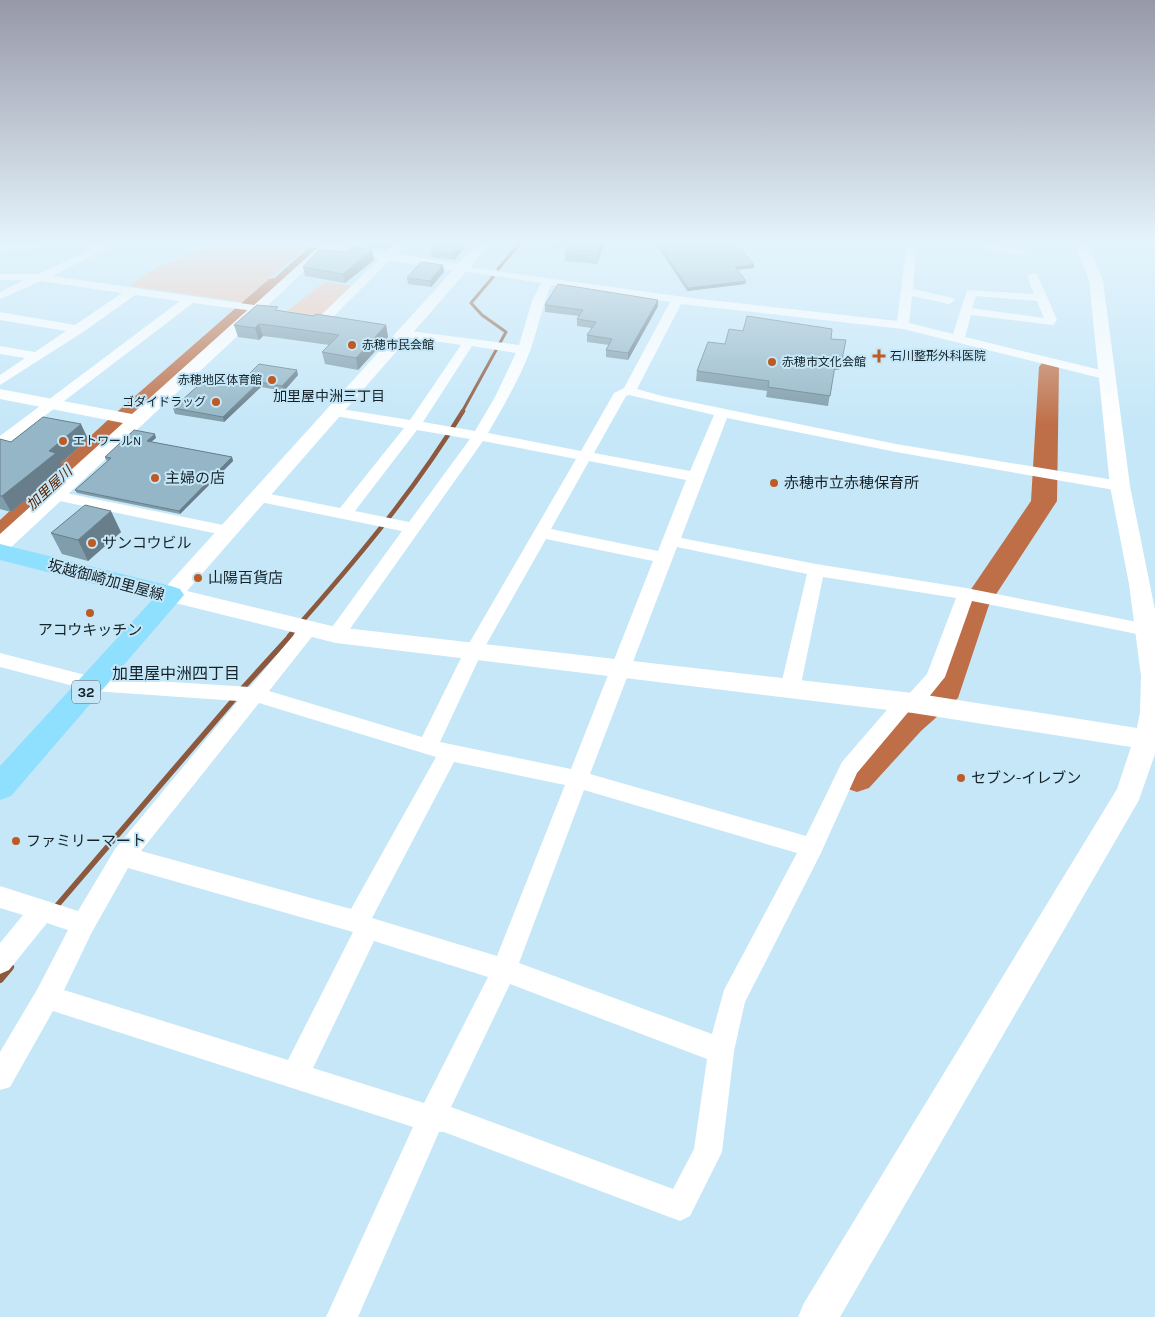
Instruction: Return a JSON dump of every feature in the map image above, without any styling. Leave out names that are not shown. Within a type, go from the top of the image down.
[{"type":"main road","name":"坂越御崎加里屋線","points":[[0,552],[171,595],[0,787]]},
{"type":"street","points":[[0,381],[116,302]]},
{"type":"street","points":[[0,443],[186,302]]},
{"type":"street","points":[[214,302],[276,312]]},
{"type":"street","points":[[0,546],[56,496],[256,302]]},
{"type":"street","points":[[324,319],[341,302]]},
{"type":"street","points":[[432,302],[171,595],[336,635],[921,704],[1151,740]]},
{"type":"street","points":[[336,635],[479,436],[502,397],[524,350],[538,302]]},
{"type":"street","points":[[628,391],[676,302]]},
{"type":"street","points":[[696,302],[783,314],[903,325],[1108,376]]},
{"type":"street","points":[[903,325],[905,302]]},
{"type":"street","points":[[958,339],[968,302]]},
{"type":"street","points":[[966,311],[1047,322],[1051,320],[1044,302]]},
{"type":"street","points":[[818,1317],[1129,792],[1151,740],[1153,676],[1147,630],[1120,486],[1099,302]]},
{"type":"street","points":[[0,316],[78,329]]},
{"type":"street","points":[[304,316],[342,322]]},
{"type":"street","points":[[388,330],[524,350]]},
{"type":"street","points":[[344,514],[413,426],[469,342]]},
{"type":"street","points":[[0,350],[37,356]]},
{"type":"street","points":[[427,747],[473,652],[543,533],[584,456],[621,393],[628,391],[651,398],[896,448],[1120,486]]},
{"type":"street","points":[[0,394],[134,420]]},
{"type":"street","points":[[335,412],[479,436],[695,477]]},
{"type":"street","points":[[342,1317],[431,1119],[504,970],[577,779],[722,412]]},
{"type":"street","points":[[56,496],[228,532]]},
{"type":"street","points":[[260,497],[414,528]]},
{"type":"street","points":[[543,533],[816,570],[966,594],[1147,630]]},
{"type":"street","points":[[790,689],[816,570]]},
{"type":"street","points":[[47,997],[431,1119],[444,1118],[680,1206],[708,1152],[721,1050],[733,998],[812,848],[849,768],[921,704],[935,677],[966,594]]},
{"type":"street","points":[[0,1077],[47,997],[84,924],[123,856],[309,629]]},
{"type":"street","points":[[0,660],[92,684],[256,695],[427,747],[577,779],[812,848]]},
{"type":"street","points":[[295,1075],[362,925],[449,753]]},
{"type":"street","points":[[123,856],[362,925],[504,970],[721,1050]]},
{"type":"street","points":[[0,897],[41,912],[84,924]]},
{"type":"street","points":[[0,962],[41,912]]},
{"type":"shaded area","points":[[298,302],[336,302],[323,316],[287,311]]},
{"type":"building","points":[[547,302],[657,302],[628,353],[606,350],[612,339],[587,335],[596,322],[577,319],[583,310],[545,305]]},
{"type":"building","points":[[257,305],[278,307],[275,310],[314,316],[316,314],[386,325],[356,358],[322,352],[339,335],[259,324],[255,328],[234,325]]},
{"type":"building","name":"赤穂市文化会館","points":[[747,316],[832,329],[831,339],[846,340],[842,360],[836,360],[830,396],[768,387],[769,381],[697,371],[708,342],[725,344],[729,329],[743,331]]},
{"type":"building","points":[[259,364],[297,370],[282,386],[259,382],[223,417],[173,408],[207,378],[240,383]]},
{"type":"building","points":[[43,417],[81,424],[49,451],[56,453],[0,496],[0,439],[11,442]]},
{"type":"building","name":"主婦の店","points":[[134,430],[155,434],[147,441],[232,457],[179,511],[75,490],[111,458],[105,457]]},
{"type":"building","points":[[85,505],[111,511],[78,540],[51,533]]},
{"type":"waterway","name":"加里屋川","points":[[0,534],[118,423],[253,302]]},
{"type":"waterway","points":[[462,412],[506,332],[482,315],[471,302]]},
{"type":"waterway","points":[[857,778],[910,722],[947,690],[975,604],[1044,501],[1049,367]]},
{"type":"waterway","points":[[289,636],[336,582],[403,499],[463,411]]},
{"type":"waterway","points":[[241,690],[291,635]]},
{"type":"waterway","points":[[54,909],[236,697]]},
{"type":"waterway","points":[[0,979],[10,967]]},
{"type":"place","name":"赤穂市民会館","points":[[352,345]]},
{"type":"place","name":"石川整形外科医院","points":[[879,356]]},
{"type":"place","name":"赤穂市文化会館","points":[[772,362]]},
{"type":"place","name":"赤穂地区体育館","points":[[272,380]]},
{"type":"place","name":"ゴダイドラッグ","points":[[216,402]]},
{"type":"place","name":"エトワールN","points":[[63,441]]},
{"type":"place","name":"主婦の店","points":[[155,478]]},
{"type":"place","name":"赤穂市立赤穂保育所","points":[[774,483]]},
{"type":"place","name":"サンコウビル","points":[[92,543]]},
{"type":"place","name":"山陽百貨店","points":[[198,578]]},
{"type":"place","name":"アコウキッチン","points":[[90,613]]},
{"type":"place","name":"セブン-イレブン","points":[[961,778]]},
{"type":"place","name":"ファミリーマート","points":[[16,841]]},
{"type":"district","name":"加里屋中洲三丁目","points":[[329,396]]},
{"type":"district","name":"加里屋中洲四丁目","points":[[176,673]]}]
